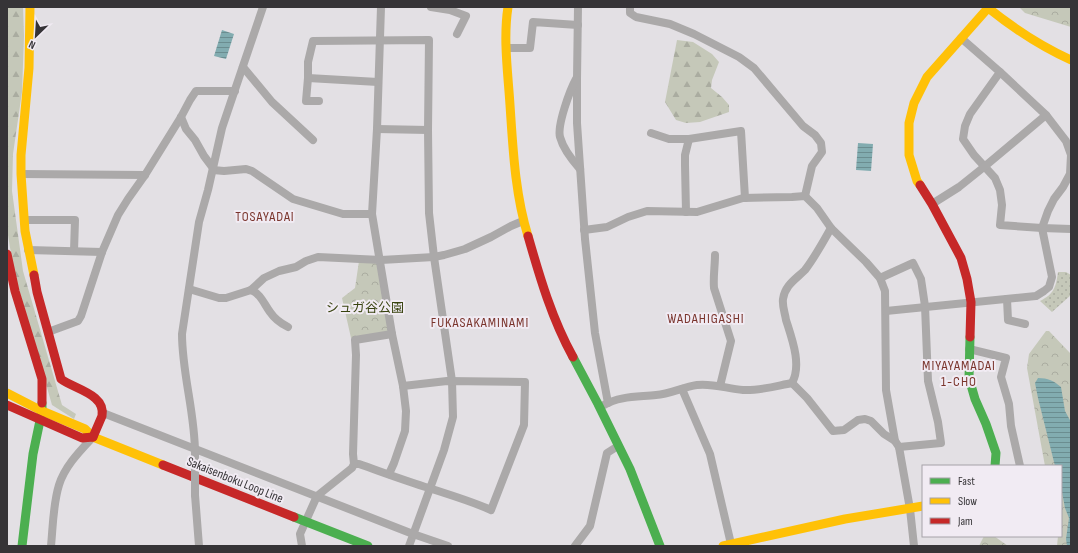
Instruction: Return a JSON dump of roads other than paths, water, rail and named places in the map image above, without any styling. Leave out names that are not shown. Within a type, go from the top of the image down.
[{"type":"street","points":[[30,7],[29,62],[21,155],[24,220],[28,250],[37,292],[61,378],[66,383],[100,401],[103,413],[93,437],[76,455],[59,484],[51,546]]},
{"type":"street","points":[[199,546],[195,495],[195,453],[188,384],[182,351],[182,334],[199,222],[222,128],[263,7]]},
{"type":"street","points":[[381,7],[377,129],[372,214],[392,334],[403,386],[406,411],[405,431],[389,474]]},
{"type":"street","points":[[431,7],[450,10],[466,16],[457,34]]},
{"type":"street","points":[[508,7],[506,20],[506,48],[515,170],[523,221],[552,313],[571,354],[630,469],[660,546]]},
{"type":"street","points":[[578,7],[577,123],[584,230],[590,299],[608,402]]},
{"type":"street","points":[[630,7],[630,14],[636,17],[670,24],[694,34],[739,57],[754,68],[803,126],[821,143],[822,152],[812,166],[805,196]]},
{"type":"street","points":[[996,465],[996,453],[975,399],[969,378],[971,302],[967,279],[961,258],[932,204],[917,181],[909,155],[909,123],[914,103],[927,77],[988,7],[1029,38],[1058,55],[1071,60]]},
{"type":"street","points":[[506,48],[530,48],[533,22],[578,26]]},
{"type":"street","points":[[886,311],[1036,296],[1049,287],[1052,277],[1042,228],[1054,199],[1070,174],[1071,155],[1066,141],[1046,115],[961,38]]},
{"type":"street","points":[[319,101],[306,101],[308,62],[313,41],[430,40],[428,130],[429,213],[452,381],[453,417],[444,450],[409,546]]},
{"type":"street","points":[[243,67],[272,102],[313,140]]},
{"type":"street","points":[[1000,72],[970,114],[965,126],[964,139],[974,155],[994,178],[1000,190],[1002,205],[1000,225],[1071,229]]},
{"type":"street","points":[[308,78],[378,82]]},
{"type":"street","points":[[577,78],[571,88],[559,129],[560,137],[564,146],[580,169]]},
{"type":"street","points":[[48,332],[78,321],[102,252],[118,216],[128,199],[146,175],[196,91],[235,91]]},
{"type":"street","points":[[932,204],[959,188],[1046,115]]},
{"type":"street","points":[[181,117],[186,129],[195,140],[213,169],[224,171],[246,169],[252,170],[293,199],[343,214],[372,214]]},
{"type":"street","points":[[377,129],[428,130]]},
{"type":"street","points":[[651,133],[669,139],[689,139],[741,131],[745,198]]},
{"type":"street","points":[[686,212],[685,155],[689,139]]},
{"type":"street","points":[[21,174],[146,175]]},
{"type":"street","points":[[584,230],[607,227],[628,217],[647,211],[697,212],[745,198],[805,196],[817,208],[831,228],[880,278],[885,291],[886,390],[910,509],[914,546]]},
{"type":"street","points":[[24,220],[75,220],[74,251]]},
{"type":"street","points":[[189,289],[219,298],[226,298],[251,290],[264,278],[279,271],[296,267],[306,261],[318,258],[380,260],[434,257],[444,255],[465,249],[523,221]]},
{"type":"street","points":[[792,383],[796,361],[794,347],[784,310],[784,292],[789,284],[804,270],[831,228]]},
{"type":"street","points":[[28,250],[102,252]]},
{"type":"street","points":[[7,254],[15,291],[42,379],[43,395],[42,411],[33,454],[23,546]]},
{"type":"street","points":[[715,255],[713,280],[714,288],[729,332],[730,341],[720,386]]},
{"type":"street","points":[[792,383],[807,398],[833,431],[844,430],[858,420],[865,419],[871,421],[897,444],[940,443],[938,422],[928,381],[925,306],[921,279],[914,263],[880,278]]},
{"type":"street","points":[[251,290],[256,292],[264,301],[271,313],[282,324],[288,327]]},
{"type":"street","points":[[1007,299],[1008,320],[1025,324]]},
{"type":"street","points":[[302,546],[300,534],[316,496],[352,468],[354,464],[355,340],[392,334]]},
{"type":"street","points":[[969,349],[1006,358],[1001,377],[1009,404],[1011,426],[1020,465]]},
{"type":"street","points":[[354,464],[359,464],[461,498],[491,510],[524,425],[525,382],[452,381],[403,386]]},
{"type":"street","points":[[600,408],[608,402],[662,394],[697,385],[710,384],[744,390],[761,389],[792,383]]},
{"type":"street","points":[[682,389],[710,454],[727,545],[845,519],[922,506]]},
{"type":"street","name":"Sakaisenboku Loop Line","points":[[9,394],[42,411],[85,429],[93,437],[368,546]]},
{"type":"street","name":"Sakaisenboku Loop Line","points":[[9,405],[82,438],[93,437]]},
{"type":"street","points":[[103,413],[176,441],[195,453],[316,496],[448,546]]},
{"type":"street","points":[[575,546],[590,526],[607,453],[618,446]]},
{"type":"water","points":[[222,30],[234,34],[226,59],[214,56]]},
{"type":"water","points":[[858,143],[873,144],[871,171],[856,170]]},
{"type":"water","points":[[1038,378],[1045,379],[1051,380],[1061,387],[1065,411],[1071,422],[1071,546],[1067,546],[1066,539],[1069,518],[1065,508],[1062,492],[1062,465],[1055,465],[1035,383]]},
{"type":"district","name":"TOSAYADAI","points":[[265,216]]},
{"type":"district","name":"WADAHIGASHI","points":[[706,318]]},
{"type":"district","name":"FUKASAKAMINAMI","points":[[480,322]]},
{"type":"district","name":"MIYAYAMADAI 1-CHO","points":[[959,374]]},
{"type":"park label","name":"シュガ谷公園","points":[[365,308]]}]
